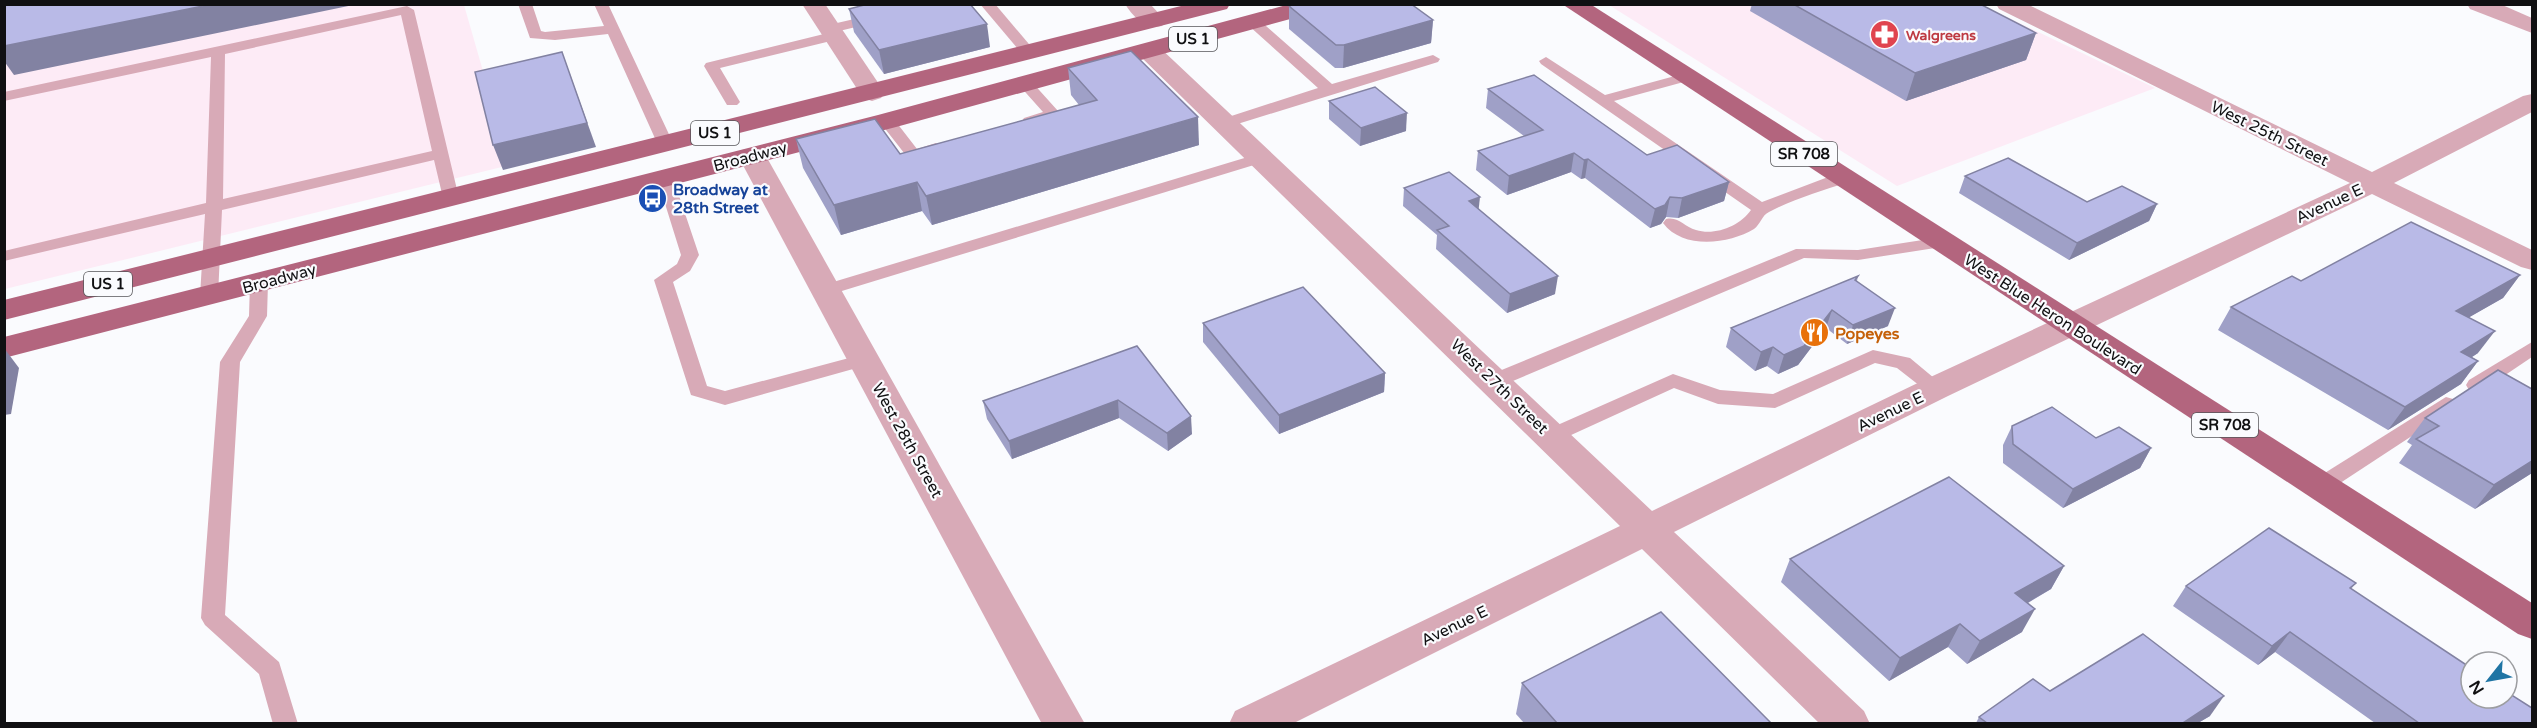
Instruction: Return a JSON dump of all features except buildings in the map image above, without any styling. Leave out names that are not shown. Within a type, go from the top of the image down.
[{"type":"main road","name":"Broadway","points":[[4,310],[1029,53],[1146,26],[1219,4]]},
{"type":"main road","name":"Broadway","points":[[4,348],[1026,84],[1146,26],[1253,22],[1319,4]]},
{"type":"main road","name":"West Blue Heron Boulevard","points":[[1573,4],[2532,623]]},
{"type":"main road","points":[[545,209],[592,182],[840,119],[857,110],[872,93]]},
{"type":"street","points":[[813,4],[872,93]]},
{"type":"street","name":"West 25th Street","points":[[2007,4],[2532,261]]},
{"type":"street","points":[[2478,4],[2532,26]]},
{"type":"street","name":"West 27th Street","points":[[1146,26],[1225,123],[1849,723]]},
{"type":"street","name":"Avenue E","points":[[1250,723],[1650,530],[1936,388],[2372,183],[2532,102]]},
{"type":"street","name":"West 28th Street","points":[[752,156],[1064,723]]},
{"type":"lane","points":[[525,4],[535,35],[557,38],[594,29],[612,30]]},
{"type":"lane","points":[[601,4],[666,145]]},
{"type":"lane","points":[[987,4],[1029,53]]},
{"type":"lane","points":[[4,97],[407,10],[452,198]]},
{"type":"lane","points":[[732,102],[711,66],[893,14]]},
{"type":"lane","points":[[1253,22],[1329,90]]},
{"type":"lane","points":[[209,296],[218,51]]},
{"type":"lane","points":[[1225,123],[1432,58]]},
{"type":"lane","points":[[1546,62],[1760,209]]},
{"type":"lane","points":[[1602,100],[1686,77]]},
{"type":"lane","points":[[1010,127],[1053,114],[1026,84]]},
{"type":"lane","points":[[887,121],[914,155],[956,142]]},
{"type":"lane","points":[[4,256],[442,153]]},
{"type":"lane","points":[[826,290],[1261,158]]},
{"type":"lane","points":[[665,178],[690,255],[684,267],[663,280],[698,390],[725,398],[864,360]]},
{"type":"lane","points":[[1672,223],[1693,236],[1725,235],[1750,224],[1760,209],[1842,178]]},
{"type":"lane","points":[[1494,381],[1802,253],[1858,255],[1942,242]]},
{"type":"lane","points":[[259,283],[258,316],[230,362],[213,618],[270,669],[286,723]]},
{"type":"lane","points":[[2320,486],[2532,348]]},
{"type":"lane","points":[[1551,436],[1673,381],[1718,397],[1775,401],[1872,356],[1903,363],[1936,388]]},
{"type":"shaded area","points":[[4,5],[464,5],[510,165],[5,289]]},
{"type":"shaded area","points":[[1609,5],[1982,5],[2155,88],[1897,186]]},
{"type":"place","name":"Walgreens","points":[[1885,35]]},
{"type":"place","name":"Broadway at 28th Street","points":[[652,198]]},
{"type":"place","name":"Popeyes","points":[[1814,333]]}]
